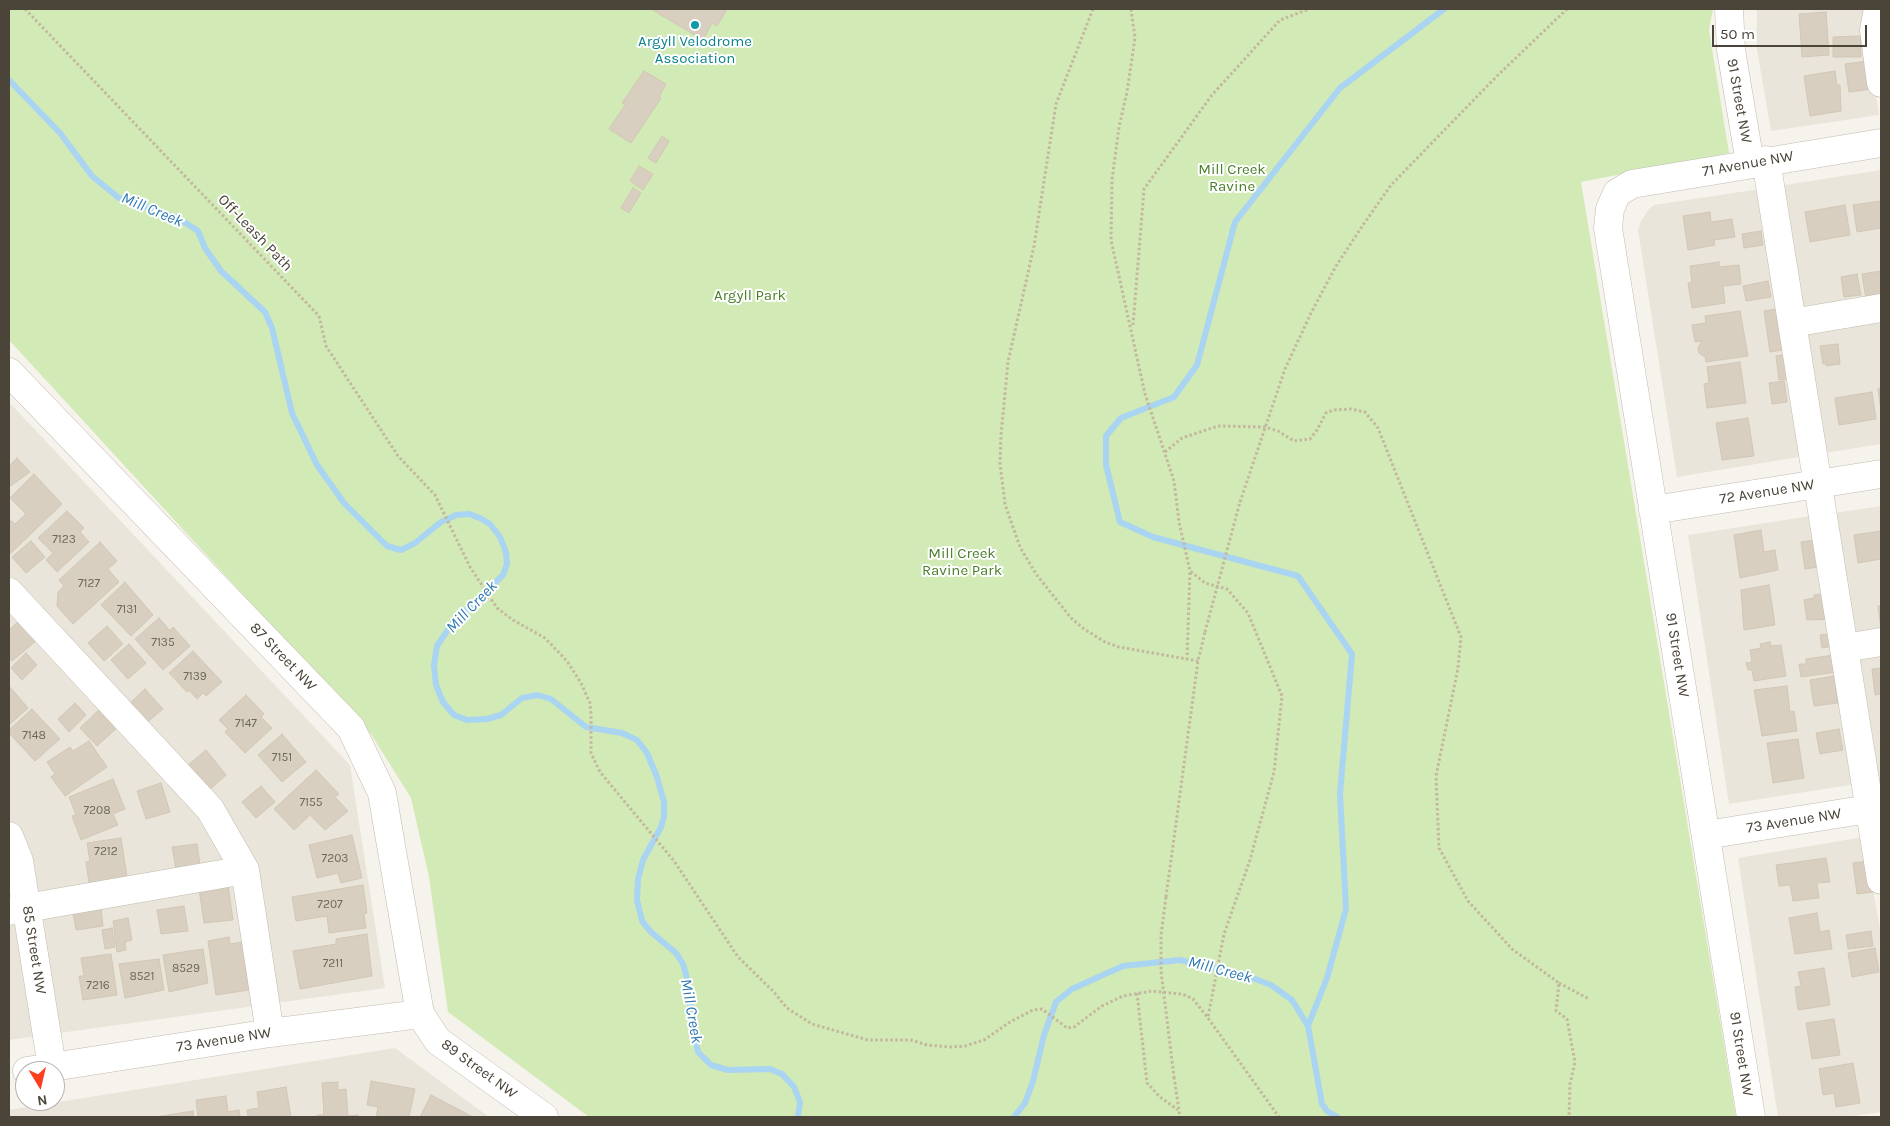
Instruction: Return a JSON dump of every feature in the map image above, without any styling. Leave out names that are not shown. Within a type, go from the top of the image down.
[{"type":"street","name":"91 Street NW","points":[[1728,9],[1731,50],[1758,162],[1792,322],[1845,648],[1876,808],[1881,880]]},
{"type":"street","points":[[1878,9],[1874,37],[1881,83]]},
{"type":"street","name":"71 Avenue NW","points":[[1617,193],[1632,184],[1881,142]]},
{"type":"street","name":"91 Street NW","points":[[1617,193],[1610,209],[1608,228],[1751,1117]]},
{"type":"street","points":[[1792,322],[1881,308]]},
{"type":"street","name":"87 Street NW","points":[[9,372],[351,728],[382,793],[420,1014]]},
{"type":"street","name":"72 Avenue NW","points":[[1653,510],[1881,474]]},
{"type":"street","points":[[9,592],[210,809],[245,870],[270,1033]]},
{"type":"street","points":[[1845,648],[1881,642]]},
{"type":"street","name":"73 Avenue NW","points":[[1706,835],[1876,808]]},
{"type":"street","name":"85 Street NW","points":[[9,836],[17,851],[18,910],[34,1061]]},
{"type":"street","points":[[18,910],[245,870]]},
{"type":"street","name":"73 Avenue NW","points":[[65,1065],[270,1033],[420,1014]]},
{"type":"street","name":"89 Street NW","points":[[420,1014],[438,1041],[544,1117]]},
{"type":"path","name":"Off-Leash Path","points":[[25,9],[319,316],[326,346],[398,456],[435,495],[470,567],[497,608],[513,620],[545,638],[567,661],[581,683],[590,703],[591,753],[600,772],[674,861],[738,957],[773,991],[787,1008],[812,1024],[868,1040],[911,1040],[927,1045],[950,1047],[965,1046],[984,1040],[1033,1010],[1042,1009],[1067,1028],[1074,1028],[1102,1006],[1137,993]]},
{"type":"path","points":[[1093,9],[1062,84],[1052,122],[1034,246],[1008,362],[1002,407],[1002,484],[1009,519],[1020,547],[1036,574],[1071,618],[1105,642],[1198,661]]},
{"type":"path","points":[[1131,9],[1135,38],[1127,92],[1119,127],[1112,180],[1111,240],[1145,394],[1174,482],[1179,522],[1189,564],[1187,660]]},
{"type":"path","points":[[1132,329],[1144,189],[1212,95],[1280,20],[1309,9]]},
{"type":"path","points":[[1180,1117],[1161,971],[1161,935],[1198,661],[1240,502],[1286,369],[1311,313],[1336,266],[1391,185],[1516,58],[1568,9]]},
{"type":"path","points":[[1165,452],[1182,438],[1201,430],[1218,426],[1266,427],[1278,431],[1294,441],[1310,439],[1326,413],[1333,410],[1351,409],[1365,412],[1378,428],[1461,637],[1458,668],[1436,776],[1439,848],[1468,901],[1512,949],[1559,983],[1589,999]]},
{"type":"path","points":[[1190,571],[1205,583],[1227,589],[1248,613],[1282,696],[1274,772],[1250,860],[1224,934],[1208,1018]]},
{"type":"path","points":[[1559,983],[1556,1011],[1567,1019],[1575,1062],[1570,1084],[1569,1117]]},
{"type":"path","points":[[1178,1110],[1160,1097],[1147,1083],[1137,993],[1182,994],[1193,999],[1279,1117]]},
{"type":"shaded area","points":[[1757,9],[1869,9],[1869,54],[1879,115],[1771,131],[1757,50]]},
{"type":"shaded area","points":[[1881,170],[1881,301],[1798,314],[1779,186]]},
{"type":"shaded area","points":[[1760,189],[1805,456],[1677,477],[1638,230],[1641,221],[1654,205]]},
{"type":"shaded area","points":[[1881,318],[1881,444],[1825,453],[1807,330]]},
{"type":"shaded area","points":[[9,402],[350,765],[385,988],[9,1040]]},
{"type":"shaded area","points":[[1881,506],[1881,636],[1856,640],[1834,513]]},
{"type":"shaded area","points":[[1817,515],[1856,784],[1729,804],[1688,535]]},
{"type":"shaded area","points":[[1881,651],[1881,780],[1878,780],[1857,655]]},
{"type":"shaded area","points":[[1864,837],[1881,935],[1881,1112],[1846,1117],[1778,1117],[1738,858]]},
{"type":"shaded area","points":[[395,1048],[489,1117],[9,1117],[9,1110],[15,1109],[15,1111],[65,1111],[65,1101]]},
{"type":"green space","name":"Mill Creek Ravine Park","points":[[9,9],[1713,9],[1709,30],[1729,153],[1581,182],[1736,1117],[589,1117],[448,1012],[429,877],[411,798],[371,734],[9,340]]},
{"type":"building","name":"Argyll Velodrome Association","points":[[651,9],[727,9],[717,26],[712,23],[703,40]]},
{"type":"building","points":[[1826,12],[1829,55],[1802,57],[1799,14]]},
{"type":"building","points":[[1861,36],[1861,57],[1833,57],[1833,37]]},
{"type":"building","points":[[1869,61],[1873,89],[1849,92],[1845,64]]},
{"type":"building","points":[[644,71],[666,84],[659,97],[661,98],[631,143],[609,129],[625,105],[622,103]]},
{"type":"building","points":[[1835,71],[1837,85],[1840,85],[1841,111],[1810,116],[1804,76]]},
{"type":"building","points":[[662,136],[669,141],[656,163],[648,158]]},
{"type":"building","points":[[639,166],[653,174],[643,190],[630,181]]},
{"type":"building","points":[[633,188],[641,193],[629,213],[621,208]]},
{"type":"building","points":[[1881,201],[1881,228],[1857,232],[1853,205]]},
{"type":"building","points":[[1845,205],[1850,235],[1810,242],[1805,212]]},
{"type":"building","points":[[1710,212],[1711,222],[1732,219],[1735,237],[1714,240],[1715,245],[1688,250],[1683,216]]},
{"type":"building","points":[[1761,231],[1763,245],[1744,248],[1742,234]]},
{"type":"building","points":[[1719,262],[1719,267],[1739,265],[1741,284],[1723,286],[1725,303],[1692,308],[1688,283],[1692,282],[1690,266]]},
{"type":"building","points":[[1881,271],[1881,297],[1866,299],[1862,274]]},
{"type":"building","points":[[1857,274],[1861,295],[1844,297],[1841,277]]},
{"type":"building","points":[[1768,281],[1771,297],[1746,301],[1743,286]]},
{"type":"building","points":[[1788,307],[1795,348],[1770,352],[1764,311]]},
{"type":"building","points":[[1740,311],[1748,356],[1706,362],[1705,357],[1699,353],[1698,348],[1702,341],[1695,342],[1692,325],[1706,323],[1705,316]]},
{"type":"building","points":[[1838,344],[1840,364],[1826,366],[1826,364],[1823,364],[1820,346]]},
{"type":"building","points":[[1796,353],[1799,377],[1779,380],[1776,356]]},
{"type":"building","points":[[1740,362],[1746,403],[1707,408],[1704,384],[1709,383],[1707,367]]},
{"type":"building","points":[[1784,381],[1787,402],[1772,404],[1769,383]]},
{"type":"building","points":[[1881,388],[1881,411],[1878,389]]},
{"type":"building","points":[[1872,392],[1876,419],[1839,425],[1835,398]]},
{"type":"building","points":[[1748,418],[1754,456],[1722,460],[1716,423]]},
{"type":"building","points":[[17,458],[30,472],[9,487],[9,464]]},
{"type":"building","points":[[34,474],[62,504],[9,555],[9,521],[15,524],[26,514],[10,498]]},
{"type":"building","points":[[67,511],[84,528],[80,532],[89,542],[57,572],[46,560],[53,553],[38,538]]},
{"type":"building","points":[[1761,530],[1764,552],[1775,550],[1778,570],[1740,578],[1734,535]]},
{"type":"building","points":[[1881,531],[1881,559],[1858,563],[1854,535]]},
{"type":"building","points":[[1828,538],[1832,565],[1805,569],[1801,542]]},
{"type":"building","points":[[31,541],[45,557],[26,573],[12,557]]},
{"type":"building","points":[[100,542],[117,561],[108,569],[119,582],[73,624],[57,606],[58,592],[64,586],[59,580]]},
{"type":"building","points":[[125,582],[153,615],[131,636],[101,605]]},
{"type":"building","points":[[1769,585],[1775,625],[1744,630],[1741,590]]},
{"type":"building","points":[[1836,592],[1839,619],[1807,620],[1804,600],[1814,598],[1814,595]]},
{"type":"building","points":[[1878,606],[1881,606],[1881,629]]},
{"type":"building","points":[[159,618],[170,631],[173,627],[190,646],[163,670],[135,639]]},
{"type":"building","points":[[19,621],[36,641],[12,661],[9,658],[9,630]]},
{"type":"building","points":[[107,626],[123,644],[104,661],[88,643]]},
{"type":"building","points":[[1844,632],[1846,644],[1822,648],[1820,635]]},
{"type":"building","points":[[1770,642],[1771,646],[1781,645],[1786,676],[1754,681],[1752,670],[1748,670],[1746,663],[1752,662],[1750,650],[1761,648],[1760,644]]},
{"type":"building","points":[[129,644],[146,663],[128,679],[111,660]]},
{"type":"building","points":[[193,651],[222,682],[206,696],[203,693],[197,699],[189,690],[187,692],[169,673]]},
{"type":"building","points":[[26,653],[37,665],[22,680],[11,668]]},
{"type":"building","points":[[1834,655],[1837,672],[1801,677],[1799,664],[1806,664],[1806,659]]},
{"type":"building","points":[[1881,668],[1881,694],[1875,695],[1872,669]]},
{"type":"building","points":[[1834,676],[1838,703],[1814,706],[1810,680]]},
{"type":"building","points":[[9,686],[28,708],[9,725]]},
{"type":"building","points":[[1787,686],[1790,712],[1794,711],[1797,731],[1762,736],[1754,690]]},
{"type":"building","points":[[145,689],[163,709],[145,724],[128,705]]},
{"type":"building","points":[[246,695],[264,714],[261,717],[272,728],[245,753],[225,732],[228,729],[219,720]]},
{"type":"building","points":[[75,703],[86,715],[69,732],[58,719]]},
{"type":"building","points":[[101,708],[118,727],[97,746],[80,728]]},
{"type":"building","points":[[32,709],[60,739],[35,761],[9,733],[9,730]]},
{"type":"building","points":[[1839,729],[1843,750],[1820,754],[1816,733]]},
{"type":"building","points":[[282,734],[306,762],[282,782],[258,755]]},
{"type":"building","points":[[1798,739],[1804,778],[1773,783],[1767,743]]},
{"type":"building","points":[[89,741],[107,767],[65,796],[51,777],[55,774],[47,762],[70,747],[73,751]]},
{"type":"building","points":[[206,750],[226,775],[208,791],[187,766]]},
{"type":"building","points":[[316,770],[339,794],[335,797],[348,811],[325,830],[310,815],[294,830],[274,809]]},
{"type":"building","points":[[113,779],[125,809],[113,814],[118,825],[81,840],[72,816],[76,815],[69,797]]},
{"type":"building","points":[[161,783],[170,812],[146,819],[137,791]]},
{"type":"building","points":[[261,786],[275,802],[256,818],[242,802]]},
{"type":"building","points":[[352,835],[362,878],[341,883],[338,873],[317,878],[309,845]]},
{"type":"building","points":[[121,838],[127,877],[89,883],[86,862],[90,861],[87,843]]},
{"type":"building","points":[[197,844],[200,865],[176,869],[172,847]]},
{"type":"building","points":[[1826,858],[1830,882],[1817,883],[1819,898],[1793,901],[1790,885],[1779,886],[1776,865]]},
{"type":"building","points":[[1877,860],[1881,891],[1857,894],[1853,863]]},
{"type":"building","points":[[228,885],[233,920],[204,923],[199,889]]},
{"type":"building","points":[[363,885],[367,913],[364,914],[366,928],[329,933],[327,916],[296,921],[292,897]]},
{"type":"building","points":[[184,906],[188,931],[161,934],[157,910]]},
{"type":"building","points":[[101,908],[103,926],[76,930],[73,912]]},
{"type":"building","points":[[1817,913],[1820,932],[1829,930],[1832,949],[1795,954],[1789,918]]},
{"type":"building","points":[[128,918],[132,940],[125,942],[126,950],[117,952],[113,921]]},
{"type":"building","points":[[112,928],[115,947],[105,949],[102,930]]},
{"type":"building","points":[[1871,931],[1873,946],[1848,949],[1846,935]]},
{"type":"building","points":[[367,934],[372,976],[300,989],[293,951],[336,944],[336,939]]},
{"type":"building","points":[[229,937],[230,944],[242,942],[243,948],[254,961],[245,963],[249,990],[216,995],[208,941]]},
{"type":"building","points":[[1875,948],[1879,972],[1852,977],[1848,953]]},
{"type":"building","points":[[203,949],[208,983],[169,992],[163,955]]},
{"type":"building","points":[[111,954],[117,995],[83,1000],[79,976],[84,976],[81,958]]},
{"type":"building","points":[[159,959],[164,990],[125,998],[119,964]]},
{"type":"building","points":[[1824,968],[1830,1005],[1798,1010],[1795,987],[1801,986],[1798,972]]},
{"type":"building","points":[[1834,1019],[1840,1055],[1812,1059],[1806,1023]]},
{"type":"building","points":[[1853,1063],[1860,1103],[1836,1107],[1834,1093],[1823,1095],[1819,1069]]},
{"type":"building","points":[[371,1081],[415,1089],[409,1117],[376,1117],[378,1107],[367,1105]]},
{"type":"building","points":[[338,1082],[338,1090],[346,1089],[348,1116],[358,1115],[358,1117],[317,1117],[317,1115],[324,1115],[322,1083]]},
{"type":"building","points":[[286,1087],[291,1117],[248,1117],[247,1110],[259,1108],[257,1092]]},
{"type":"building","points":[[431,1095],[473,1117],[420,1117]]},
{"type":"building","points":[[226,1096],[228,1112],[239,1110],[240,1117],[198,1117],[196,1100]]},
{"type":"building","points":[[193,1111],[194,1117],[156,1117]]},
{"type":"waterway","points":[[1308,1026],[1327,978],[1346,909],[1340,794],[1352,654],[1298,576],[1153,537],[1120,522],[1106,465],[1106,436],[1121,418],[1174,397],[1197,365],[1235,222],[1340,88],[1444,9]]},
{"type":"waterway","name":"Mill Creek","points":[[9,80],[60,133],[92,176],[119,198],[178,218],[198,231],[205,248],[221,271],[265,312],[272,328],[292,413],[317,465],[344,503],[387,546],[401,550],[415,543],[441,522],[456,515],[469,514],[480,518],[490,524],[500,537],[506,552],[507,564],[503,575],[451,625],[437,646],[434,665],[436,685],[443,702],[454,715],[467,720],[487,719],[501,715],[522,698],[538,695],[551,699],[586,727],[622,733],[637,740],[647,753],[657,777],[664,802],[664,817],[661,827],[643,860],[638,879],[637,900],[642,921],[651,932],[676,953],[683,964],[687,978],[698,1052],[711,1065],[728,1070],[770,1069],[782,1074],[794,1087],[800,1102],[798,1117]]},
{"type":"waterway","name":"Mill Creek","points":[[1014,1117],[1025,1103],[1033,1081],[1044,1035],[1056,1002],[1072,989],[1123,966],[1180,960],[1245,975],[1271,985],[1292,1000],[1308,1026],[1322,1104],[1327,1111],[1337,1117]]},
{"type":"place","name":"Argyll Velodrome Association","points":[[695,25]]},
{"type":"park label","name":"Mill Creek Ravine","points":[[1232,178]]},
{"type":"park label","name":"Argyll Park","points":[[750,296]]}]
